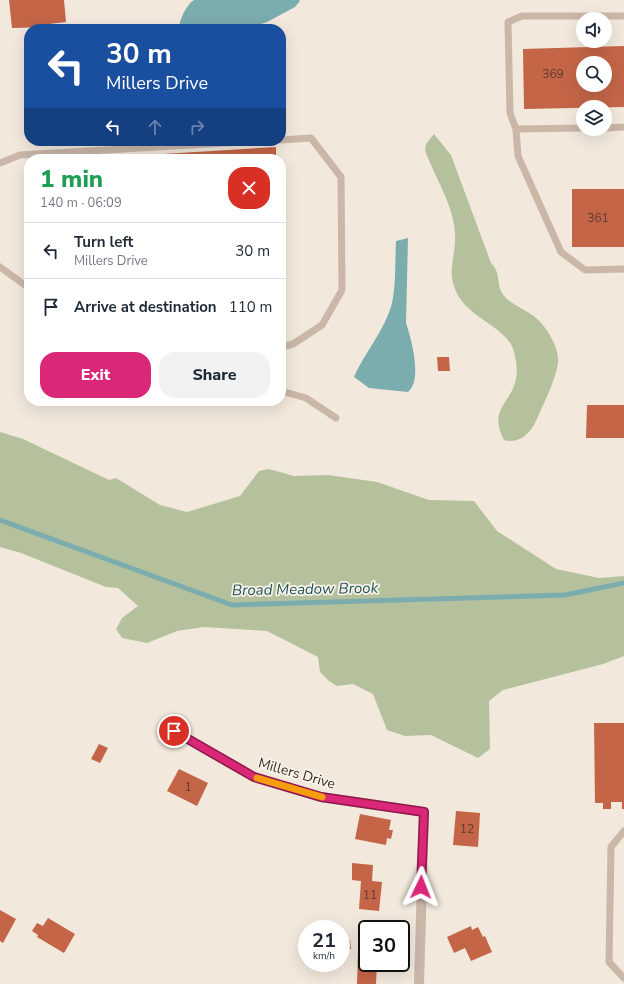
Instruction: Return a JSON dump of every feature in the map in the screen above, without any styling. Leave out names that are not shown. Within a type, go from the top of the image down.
[{"type":"street","name":"Millers Drive","points":[[174,731],[254,777],[321,797],[424,812],[419,984]]},
{"type":"lane","points":[[624,16],[522,16],[508,22],[510,113],[516,129],[518,156],[561,252],[585,270],[624,269]]},
{"type":"lane","points":[[612,128],[624,127]]},
{"type":"lane","points":[[516,129],[576,128]]},
{"type":"lane","points":[[286,140],[311,138],[341,177],[342,290],[322,325],[293,344],[286,346]]},
{"type":"lane","points":[[0,164],[20,154],[167,146]]},
{"type":"lane","points":[[0,267],[24,284]]},
{"type":"lane","points":[[286,392],[306,398],[336,418]]},
{"type":"lane","points":[[624,831],[611,848],[609,962],[624,978]]},
{"type":"green space","points":[[434,134],[451,155],[491,263],[497,272],[502,294],[509,301],[532,315],[540,322],[552,339],[557,351],[558,363],[552,386],[533,427],[526,435],[518,440],[504,440],[498,421],[499,414],[513,388],[517,376],[514,352],[505,337],[498,330],[465,305],[459,297],[453,282],[452,269],[455,229],[453,217],[425,150],[426,144]]},
{"type":"green space","points":[[0,432],[23,439],[109,480],[116,478],[160,505],[187,512],[240,496],[259,471],[269,469],[294,476],[328,475],[377,482],[429,500],[474,501],[497,531],[556,569],[599,578],[624,576],[624,656],[603,664],[503,690],[489,701],[490,749],[478,758],[431,735],[405,736],[387,730],[373,694],[353,684],[337,686],[329,681],[320,672],[318,657],[267,631],[204,627],[177,631],[147,643],[122,638],[116,629],[122,618],[138,606],[118,588],[106,587],[21,553],[0,547]]},
{"type":"water","points":[[194,0],[300,1],[295,7],[262,24],[180,24],[188,5]]},
{"type":"water","points":[[408,238],[406,323],[413,348],[415,378],[408,392],[369,388],[354,377],[380,332],[389,313],[395,281],[396,241]]},
{"type":"building","points":[[9,0],[64,0],[66,22],[24,24],[24,28],[12,28]]},
{"type":"building","points":[[612,46],[624,46],[624,107],[612,107],[612,100],[576,100],[576,108],[524,109],[523,49],[612,48]]},
{"type":"building","points":[[276,147],[276,154],[163,154]]},
{"type":"building","points":[[572,189],[624,189],[624,247],[572,247]]},
{"type":"building","points":[[437,357],[449,357],[450,371],[438,371]]},
{"type":"building","points":[[587,405],[624,405],[624,438],[586,438]]},
{"type":"building","points":[[594,723],[624,723],[624,809],[622,809],[622,802],[611,802],[611,809],[603,809],[603,803],[595,803]]},
{"type":"building","points":[[99,744],[108,748],[100,763],[91,759]]},
{"type":"building","points":[[179,769],[208,783],[197,806],[167,791]]},
{"type":"building","points":[[456,811],[480,813],[478,847],[453,845]]},
{"type":"building","points":[[360,814],[391,820],[389,830],[393,830],[391,839],[387,838],[386,845],[355,839]]},
{"type":"building","points":[[352,863],[373,865],[372,881],[382,882],[379,911],[359,909],[361,881],[352,880]]},
{"type":"building","points":[[0,910],[16,919],[3,943],[0,941]]},
{"type":"building","points":[[48,918],[75,934],[64,953],[37,937],[38,935],[32,931],[37,923],[43,926]]},
{"type":"building","points":[[471,926],[472,930],[478,927],[483,937],[485,936],[492,952],[471,961],[465,948],[454,953],[447,937]]},
{"type":"building","points":[[358,951],[358,972],[377,972],[376,984],[357,984]]},
{"type":"waterway","name":"Broad Meadow Brook","points":[[0,520],[232,605],[565,595],[624,583]]},
{"type":"slow traffic","points":[[257,778],[322,797]]},
{"type":"route","points":[[174,731],[254,777],[321,797],[424,812],[421,887]]}]
